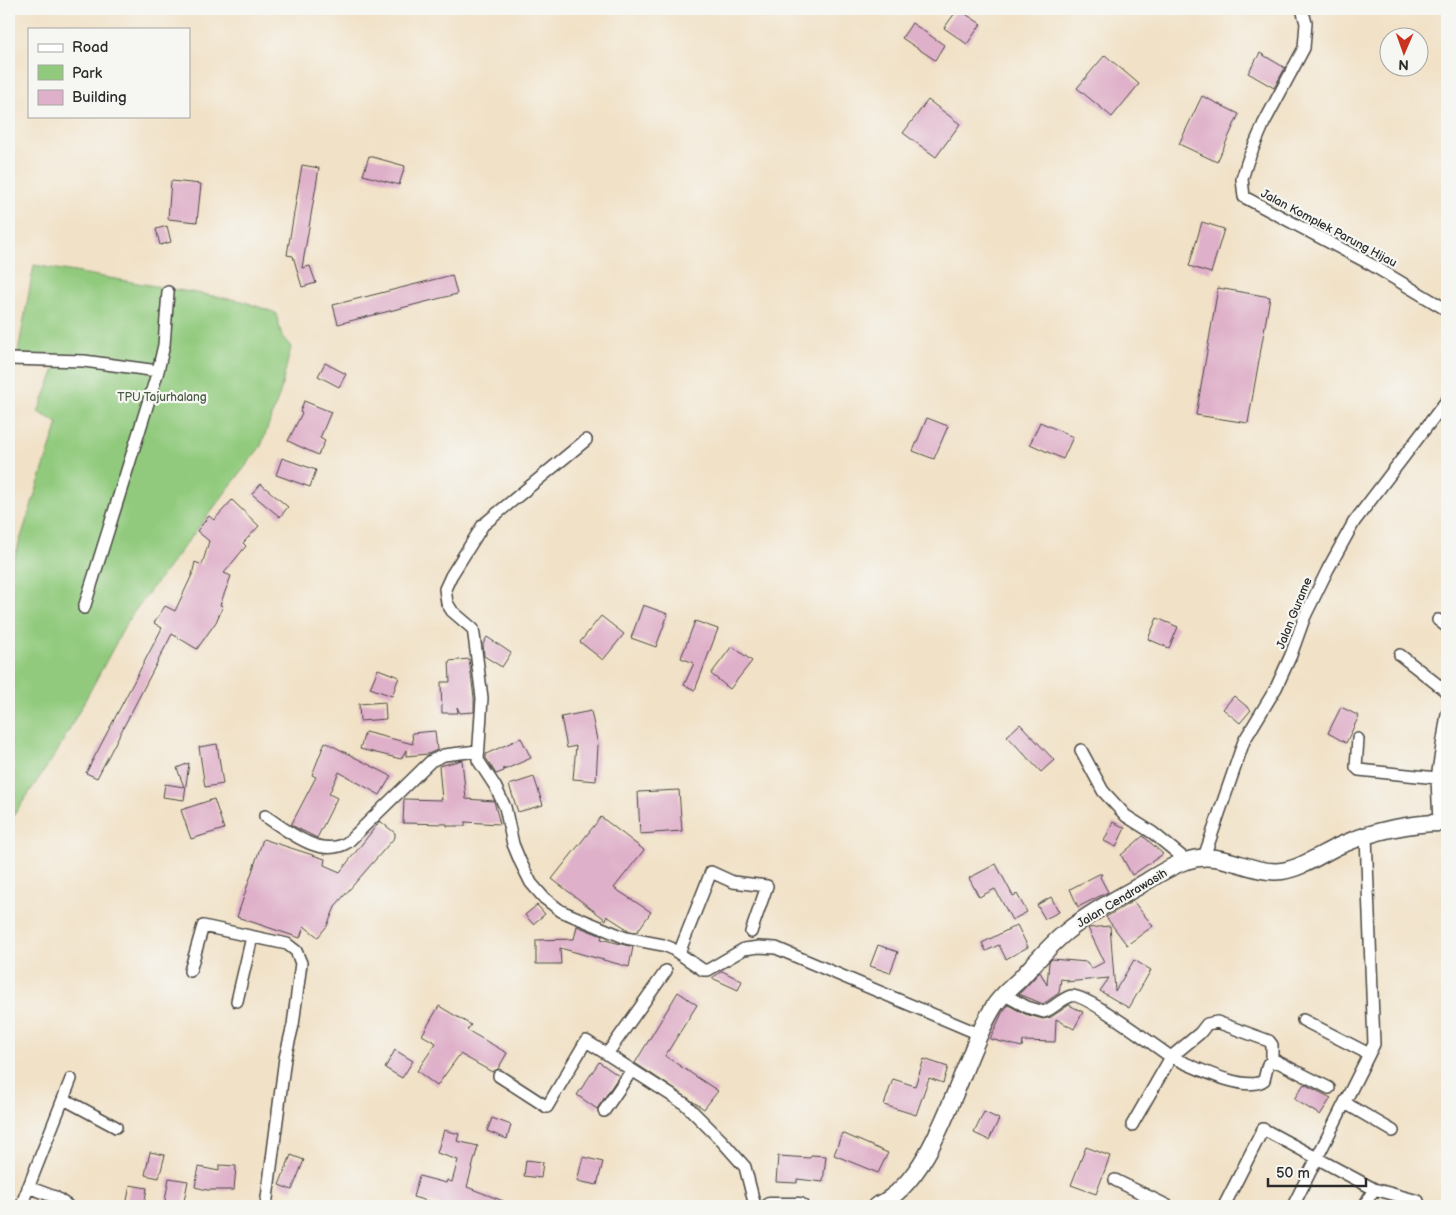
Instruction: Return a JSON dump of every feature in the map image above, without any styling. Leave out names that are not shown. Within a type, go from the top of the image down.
[{"type":"street","name":"Jalan Komplek Parung Hijau","points":[[1302,9],[1306,23],[1304,48],[1264,122],[1248,160],[1242,179],[1244,197],[1261,208],[1372,265],[1447,310]]},
{"type":"street","points":[[84,608],[158,371],[164,345],[168,292]]},
{"type":"street","points":[[9,359],[84,361],[158,371]]},
{"type":"street","name":"Jalan Gurame","points":[[1204,857],[1244,741],[1276,688],[1291,655],[1305,616],[1328,569],[1354,522],[1447,400]]},
{"type":"street","points":[[586,440],[483,525],[445,589],[447,603],[452,611],[473,629],[482,698],[477,751],[482,769],[495,786],[505,807],[512,844],[531,883],[544,898],[561,911],[626,938],[663,945],[679,953],[703,970],[708,970],[744,949],[752,947],[783,950],[979,1034]]},
{"type":"street","points":[[1400,655],[1447,692]]},
{"type":"street","points":[[1443,823],[1437,778],[1447,714]]},
{"type":"street","points":[[1358,739],[1356,767],[1359,770],[1437,778]]},
{"type":"street","points":[[1081,750],[1103,790],[1126,816],[1153,833],[1186,860]]},
{"type":"street","points":[[264,816],[311,844],[328,848],[340,847],[348,842],[431,762],[444,755],[477,751]]},
{"type":"street","name":"Jalan Cendrawasih","points":[[878,1206],[898,1192],[928,1154],[979,1034],[1003,994],[1066,932],[1098,909],[1186,860],[1204,857],[1224,858],[1260,869],[1282,871],[1366,836],[1399,827],[1443,823]]},
{"type":"street","points":[[1293,1206],[1374,1044],[1366,836]]},
{"type":"street","points":[[679,953],[711,872],[733,882],[767,886],[750,932]]},
{"type":"street","points":[[190,971],[202,926],[286,944],[296,951],[301,964],[293,1025],[285,1058],[266,1206]]},
{"type":"street","points":[[236,1001],[252,937]]},
{"type":"street","points":[[607,1054],[666,971]]},
{"type":"street","points":[[1003,994],[1027,1007],[1044,1012],[1072,996],[1078,996],[1112,1016],[1171,1057],[1224,1079],[1255,1083],[1264,1080],[1268,1064],[1272,1061],[1272,1045],[1269,1041],[1213,1021],[1171,1057],[1132,1125]]},
{"type":"street","points":[[1303,1020],[1370,1054]]},
{"type":"street","points":[[499,1076],[547,1107],[586,1041],[685,1104],[745,1167],[755,1206]]},
{"type":"street","points":[[1272,1061],[1287,1065],[1330,1088]]},
{"type":"street","points":[[604,1111],[632,1070]]},
{"type":"street","points":[[21,1206],[71,1079]]},
{"type":"street","points":[[64,1099],[116,1127]]},
{"type":"street","points":[[1345,1103],[1393,1131]]},
{"type":"street","points":[[1224,1206],[1263,1129],[1374,1189],[1418,1201],[1418,1206]]},
{"type":"street","points":[[1115,1180],[1168,1206]]},
{"type":"street","points":[[28,1187],[55,1197],[68,1206]]},
{"type":"street","points":[[1364,1206],[1374,1189]]},
{"type":"street","points":[[769,1206],[800,1206]]},
{"type":"green space","name":"TPU Tajurhalang","points":[[34,265],[242,301],[276,313],[282,336],[291,347],[280,393],[261,446],[130,617],[57,752],[9,822],[9,574],[58,423],[38,412],[56,367],[16,363]]},
{"type":"building","points":[[958,9],[981,24],[967,44],[944,28]]},
{"type":"building","points":[[912,23],[944,45],[935,60],[902,38]]},
{"type":"building","points":[[1260,53],[1285,68],[1274,88],[1248,73]]},
{"type":"building","points":[[1105,55],[1139,84],[1112,117],[1077,88]]},
{"type":"building","points":[[1202,96],[1239,114],[1217,162],[1179,144]]},
{"type":"building","points":[[928,100],[960,124],[936,157],[903,133]]},
{"type":"building","points":[[369,156],[405,166],[399,185],[363,175]]},
{"type":"building","points":[[302,165],[319,168],[302,268],[310,266],[316,283],[302,287],[293,256],[287,255]]},
{"type":"building","points":[[171,181],[201,184],[197,222],[168,219]]},
{"type":"building","points":[[1202,222],[1224,229],[1211,273],[1189,266]]},
{"type":"building","points":[[167,226],[171,242],[160,245],[156,229]]},
{"type":"building","points":[[452,275],[457,294],[338,324],[333,305]]},
{"type":"building","points":[[1218,288],[1270,297],[1248,423],[1196,415]]},
{"type":"building","points":[[325,363],[346,374],[339,387],[318,376]]},
{"type":"building","points":[[304,401],[331,412],[320,438],[325,441],[318,455],[288,441],[302,413],[300,412]]},
{"type":"building","points":[[927,418],[948,426],[934,459],[913,451]]},
{"type":"building","points":[[1040,422],[1073,437],[1063,459],[1030,444]]},
{"type":"building","points":[[282,458],[316,470],[310,487],[276,475]]},
{"type":"building","points":[[261,484],[288,507],[280,517],[252,494]]},
{"type":"building","points":[[232,500],[259,526],[243,543],[246,546],[224,573],[231,576],[220,605],[223,606],[216,622],[197,649],[172,634],[97,778],[86,773],[162,628],[154,623],[165,606],[175,611],[192,575],[195,562],[202,565],[209,541],[197,531],[209,516],[214,520]]},
{"type":"building","points":[[643,605],[668,614],[656,647],[631,638]]},
{"type":"building","points":[[601,616],[624,634],[603,660],[580,642]]},
{"type":"building","points":[[1157,618],[1178,627],[1169,648],[1148,639]]},
{"type":"building","points":[[695,621],[718,629],[695,690],[684,685],[694,663],[681,658]]},
{"type":"building","points":[[487,637],[511,653],[502,667],[484,656],[483,644]]},
{"type":"building","points":[[732,646],[752,661],[730,689],[711,674]]},
{"type":"building","points":[[469,659],[474,712],[460,713],[457,707],[458,713],[442,713],[441,682],[450,682],[449,661]]},
{"type":"building","points":[[378,669],[399,677],[392,696],[370,688]]},
{"type":"building","points":[[1234,696],[1251,710],[1240,723],[1223,709]]},
{"type":"building","points":[[385,702],[386,719],[360,721],[359,704]]},
{"type":"building","points":[[1341,707],[1359,716],[1346,743],[1328,733]]},
{"type":"building","points":[[591,711],[598,745],[596,781],[573,779],[576,746],[567,748],[561,717]]},
{"type":"building","points":[[1020,724],[1054,760],[1041,772],[1007,736]]},
{"type":"building","points":[[435,731],[437,750],[428,754],[406,756],[406,750],[401,759],[360,749],[365,732],[413,744],[412,733]]},
{"type":"building","points":[[521,738],[531,758],[496,774],[486,758],[486,754]]},
{"type":"building","points":[[325,742],[391,776],[380,795],[339,772],[329,794],[337,798],[317,838],[291,825],[316,777],[312,775]]},
{"type":"building","points":[[217,744],[223,784],[205,787],[199,747]]},
{"type":"building","points":[[462,760],[466,799],[494,801],[500,824],[465,822],[465,826],[447,826],[447,824],[403,823],[404,799],[442,800],[439,766]]},
{"type":"building","points":[[189,763],[184,800],[163,797],[165,784],[184,787],[177,768]]},
{"type":"building","points":[[534,777],[543,805],[518,812],[509,785]]},
{"type":"building","points":[[679,790],[682,831],[640,834],[638,792]]},
{"type":"building","points":[[214,799],[224,829],[191,839],[181,810]]},
{"type":"building","points":[[601,817],[644,850],[614,888],[651,912],[637,932],[630,931],[607,916],[606,920],[552,879]]},
{"type":"building","points":[[380,821],[395,833],[395,837],[336,905],[327,926],[318,937],[304,926],[300,938],[237,917],[263,839],[325,859],[324,865],[340,872]]},
{"type":"building","points":[[1113,822],[1125,828],[1116,847],[1104,841]]},
{"type":"building","points":[[1143,836],[1163,854],[1132,875],[1121,855]]},
{"type":"building","points":[[996,864],[1013,896],[1017,894],[1027,912],[1012,920],[995,889],[979,897],[969,878]]},
{"type":"building","points":[[1102,874],[1100,877],[1108,892],[1078,907],[1070,889]]},
{"type":"building","points":[[1051,897],[1059,912],[1045,919],[1037,905]]},
{"type":"building","points":[[1133,901],[1153,926],[1127,945],[1106,917]]},
{"type":"building","points":[[537,905],[545,914],[533,924],[525,915]]},
{"type":"building","points":[[1017,925],[1028,947],[1006,959],[999,945],[986,951],[982,943]]},
{"type":"building","points":[[577,926],[602,936],[601,939],[633,947],[629,967],[560,948],[561,964],[536,964],[536,940],[574,939]]},
{"type":"building","points":[[1110,926],[1115,991],[1134,960],[1151,970],[1129,1008],[1100,991],[1109,978],[1066,982],[1069,980],[1061,979],[1059,993],[1043,1004],[1019,994],[1040,972],[1047,985],[1049,962],[1052,959],[1087,962],[1091,969],[1104,962],[1088,928]]},
{"type":"building","points":[[878,945],[898,952],[890,973],[870,966]]},
{"type":"building","points":[[722,971],[742,981],[738,990],[712,978]]},
{"type":"building","points":[[678,992],[697,1005],[665,1056],[718,1091],[704,1109],[635,1063]]},
{"type":"building","points":[[1008,1005],[1025,1014],[1043,1019],[1051,1017],[1069,1005],[1083,1012],[1074,1029],[1056,1019],[1055,1042],[1023,1041],[1022,1047],[990,1039],[1002,1013]]},
{"type":"building","points":[[439,1006],[471,1025],[467,1030],[507,1053],[498,1069],[492,1072],[460,1054],[437,1086],[417,1071],[436,1043],[422,1035]]},
{"type":"building","points":[[395,1050],[413,1061],[402,1078],[385,1068]]},
{"type":"building","points":[[924,1059],[948,1067],[943,1083],[929,1078],[916,1115],[884,1105],[893,1079],[915,1086]]},
{"type":"building","points":[[599,1062],[619,1076],[597,1109],[577,1095]]},
{"type":"building","points":[[1304,1084],[1331,1098],[1320,1115],[1294,1099]]},
{"type":"building","points":[[984,1112],[999,1119],[989,1140],[974,1133]]},
{"type":"building","points":[[492,1118],[511,1125],[507,1139],[487,1131]]},
{"type":"building","points":[[444,1130],[459,1134],[457,1141],[478,1146],[467,1187],[516,1206],[445,1206],[413,1197],[419,1176],[446,1183],[447,1180],[452,1182],[458,1160],[437,1153]]},
{"type":"building","points":[[842,1133],[888,1153],[878,1173],[834,1155]]},
{"type":"building","points":[[1086,1147],[1110,1156],[1096,1194],[1071,1185]]},
{"type":"building","points":[[150,1152],[165,1155],[159,1178],[145,1175]]},
{"type":"building","points":[[291,1155],[304,1160],[292,1190],[279,1185]]},
{"type":"building","points":[[811,1155],[826,1156],[823,1182],[797,1179],[797,1183],[776,1182],[778,1156],[810,1158]]},
{"type":"building","points":[[583,1157],[603,1162],[597,1185],[577,1181]]},
{"type":"building","points":[[526,1160],[543,1162],[541,1178],[524,1176]]},
{"type":"building","points":[[219,1165],[236,1166],[234,1190],[207,1190],[195,1187],[199,1167],[219,1171]]},
{"type":"building","points":[[169,1178],[188,1181],[183,1206],[164,1206]]},
{"type":"building","points":[[130,1185],[147,1188],[144,1206],[126,1206]]}]
